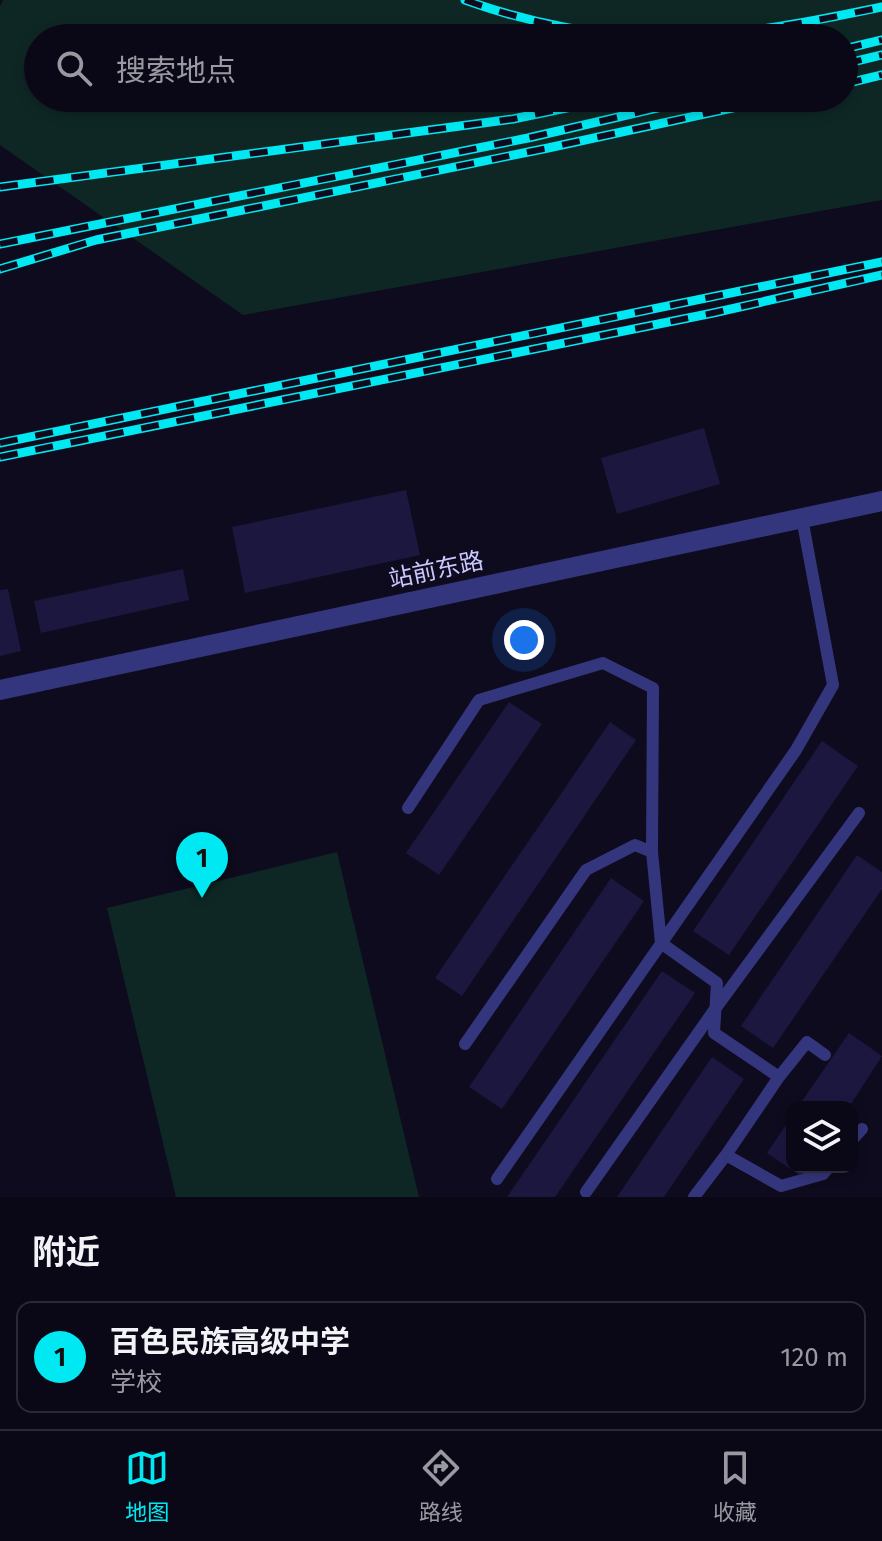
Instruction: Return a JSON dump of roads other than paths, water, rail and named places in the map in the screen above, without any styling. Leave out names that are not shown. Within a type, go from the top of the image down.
[{"type":"street","name":"站前东路","points":[[0,690],[882,501]]},
{"type":"lane","points":[[497,1179],[796,750],[833,685],[802,518]]},
{"type":"lane","points":[[408,808],[479,700],[603,663],[653,688],[652,852],[661,943],[717,983],[714,1033],[779,1077]]},
{"type":"lane","points":[[586,1192],[859,813]]},
{"type":"lane","points":[[465,1044],[586,870],[635,845],[652,852]]},
{"type":"lane","points":[[694,1197],[807,1042],[825,1055]]},
{"type":"lane","points":[[858,1133],[862,1129]]},
{"type":"lane","points":[[726,1155],[781,1186],[824,1173]]},
{"type":"railway","points":[[465,0],[551,24]]},
{"type":"railway","points":[[792,24],[882,7]]},
{"type":"railway","points":[[858,46],[882,40]]},
{"type":"railway","points":[[858,61],[882,55]]},
{"type":"railway","points":[[858,81],[882,75]]},
{"type":"railway","points":[[0,187],[547,112]]},
{"type":"railway","points":[[0,244],[528,138],[640,112]]},
{"type":"railway","points":[[0,269],[96,240],[714,112]]},
{"type":"railway","points":[[0,443],[882,262]]},
{"type":"railway","points":[[0,457],[713,313],[882,275]]},
{"type":"place","name":"百色民族高级中学","points":[[202,898]]}]
